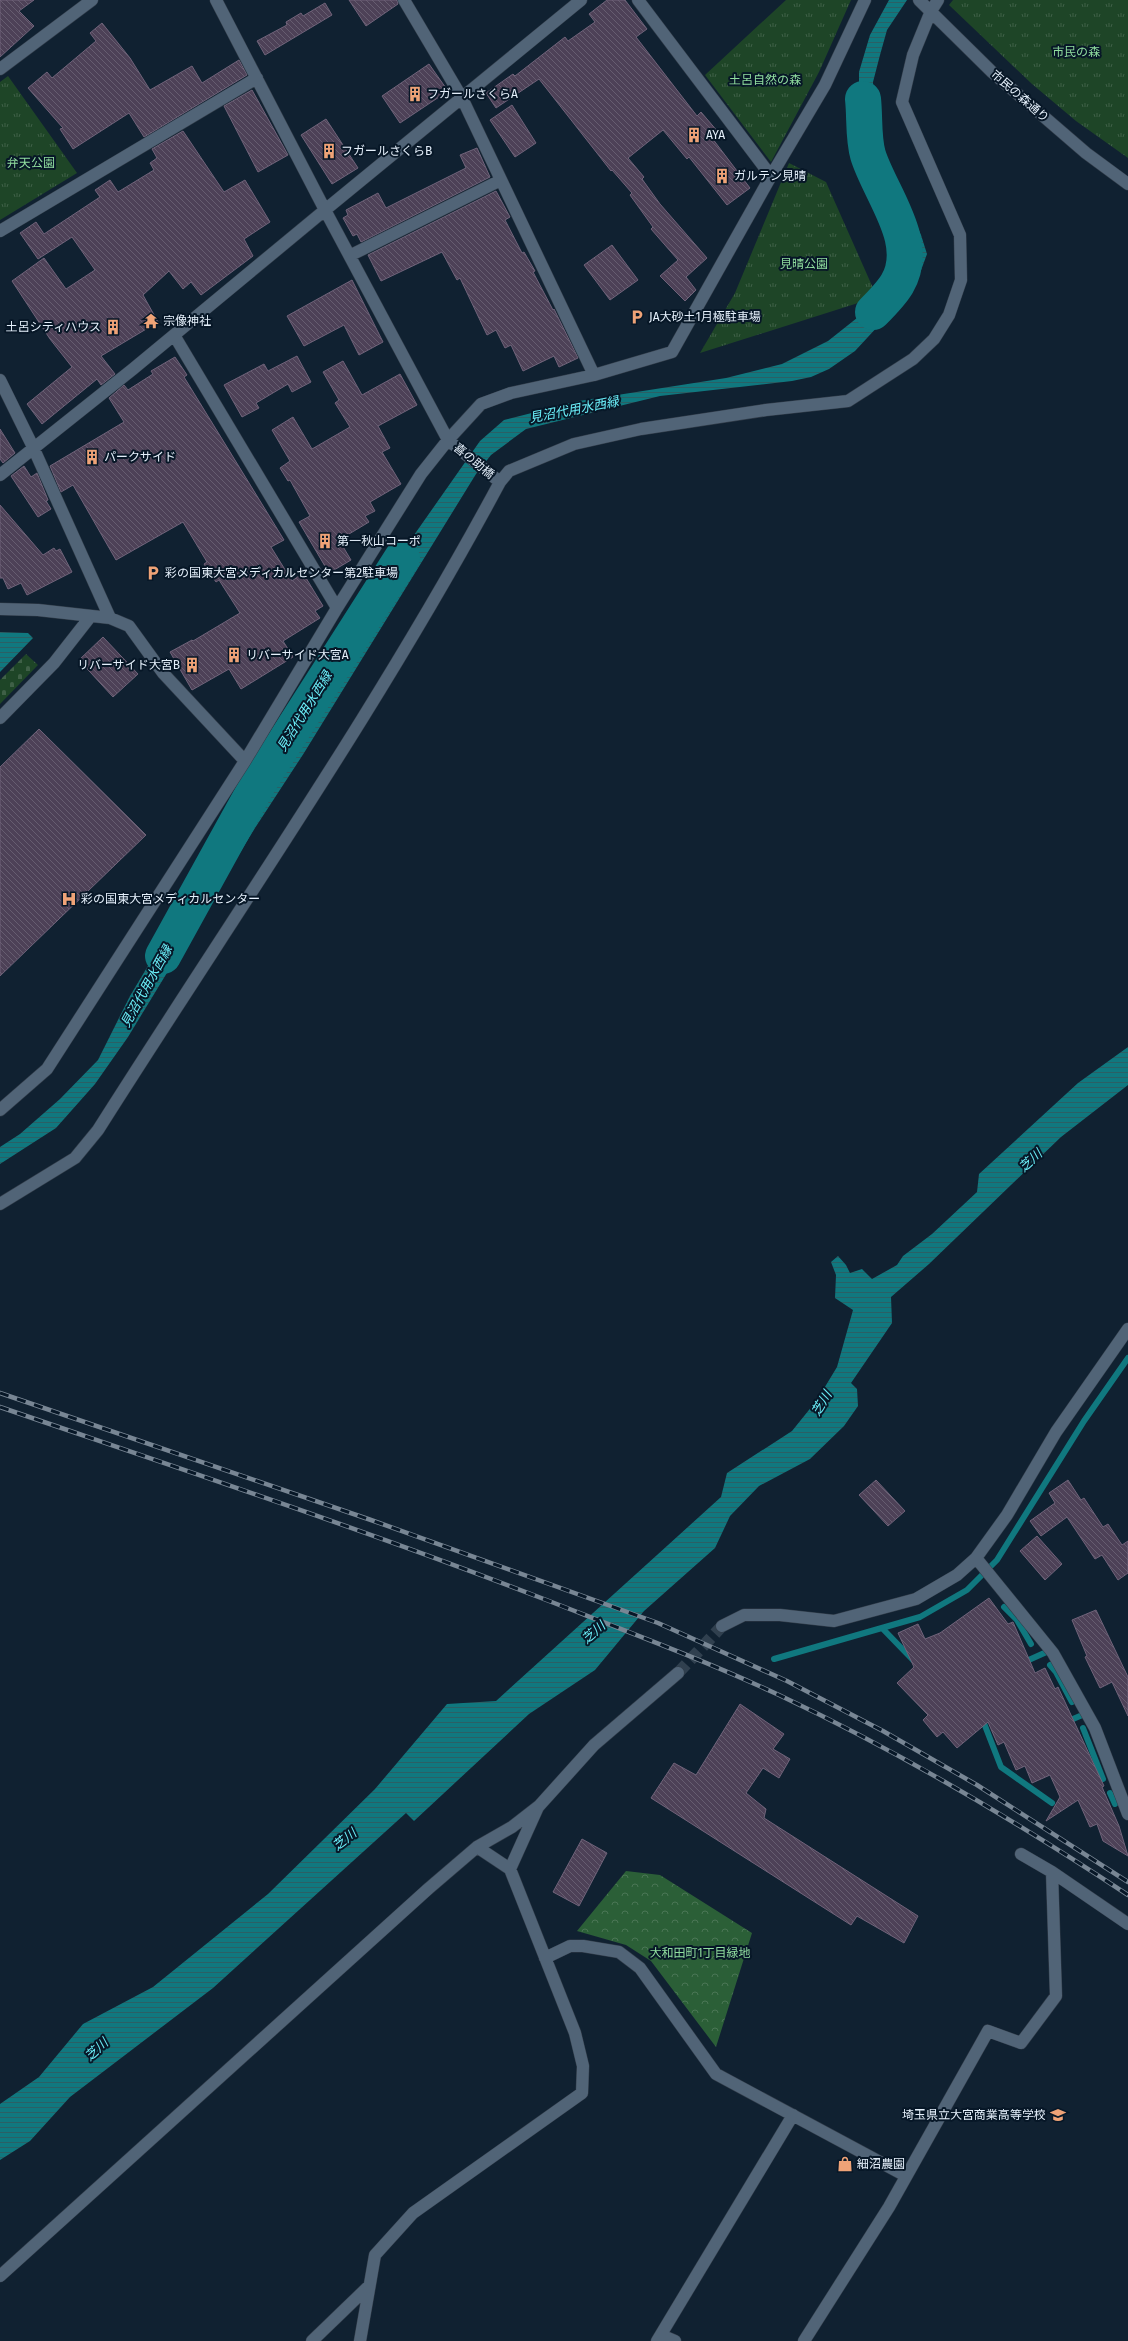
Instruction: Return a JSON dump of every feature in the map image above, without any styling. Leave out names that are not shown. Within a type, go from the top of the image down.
[{"type":"street","points":[[0,69],[92,0]]},
{"type":"street","points":[[216,0],[325,210],[351,255],[448,440]]},
{"type":"street","points":[[404,0],[462,98],[594,375]]},
{"type":"street","points":[[0,475],[174,335],[581,0]]},
{"type":"street","points":[[638,0],[771,176]]},
{"type":"street","points":[[0,1110],[47,1069],[245,761],[337,608],[421,474],[448,440],[481,404],[511,393],[594,375],[672,352],[771,176],[825,85],[865,0]]},
{"type":"street","name":"市民の森通り","points":[[920,0],[992,72],[1086,153],[1128,184]]},
{"type":"street","points":[[0,1204],[75,1158],[98,1130],[287,837],[425,613],[500,482],[509,471],[574,444],[657,427],[766,410],[848,401],[913,359],[934,339],[949,315],[961,280],[960,235],[902,102],[913,55],[931,11],[938,0]]},
{"type":"street","points":[[0,231],[257,78]]},
{"type":"street","points":[[351,255],[501,180]]},
{"type":"street","points":[[174,335],[337,608]]},
{"type":"street","points":[[0,380],[33,447],[110,618]]},
{"type":"street","name":"喜の助橋","points":[[448,440],[500,482]]},
{"type":"street","points":[[0,609],[38,610],[90,617],[110,618],[129,626],[162,674],[245,761]]},
{"type":"street","points":[[0,718],[54,663],[90,617]]},
{"type":"street","points":[[722,1626],[744,1615],[780,1615],[834,1621],[916,1600],[957,1575],[976,1558],[1007,1515],[1056,1432],[1128,1329]]},
{"type":"street","points":[[976,1558],[1053,1653],[1095,1728],[1128,1814]]},
{"type":"street","points":[[0,2276],[208,2086],[477,1847],[512,1827],[539,1806],[594,1745],[678,1673]]},
{"type":"street","points":[[510,1868],[539,1806]]},
{"type":"street","points":[[360,2341],[375,2255],[413,2213],[582,2093],[583,2066],[576,2040],[510,1868],[477,1847]]},
{"type":"street","points":[[1021,1854],[1052,1872],[1128,1924]]},
{"type":"street","points":[[804,2341],[906,2176],[988,2031],[1021,2042],[1056,1996],[1052,1872]]},
{"type":"street","points":[[545,1958],[570,1946],[619,1952],[640,1968],[716,2074],[906,2176]]},
{"type":"street","points":[[675,2341],[659,2338],[793,2115]]},
{"type":"street","points":[[312,2341],[369,2286]]},
{"type":"green space","name":"土呂自然の森","points":[[786,0],[851,0],[819,72],[771,162],[705,75]]},
{"type":"green space","name":"市民の森","points":[[953,0],[1128,0],[1128,158],[1076,121],[1032,84],[949,5]]},
{"type":"green space","name":"弁天公園","points":[[8,76],[77,173],[0,220],[0,82]]},
{"type":"green space","name":"見晴公園","points":[[789,163],[826,182],[877,297],[700,353],[735,293]]},
{"type":"green space","points":[[26,654],[38,665],[0,704],[0,680]]},
{"type":"green space","name":"大和田町1丁目緑地","points":[[626,1871],[660,1875],[752,1933],[716,2047],[651,1961],[626,1945],[577,1931]]},
{"type":"water","points":[[889,0],[907,0],[887,30],[873,82],[877,137],[921,235],[927,254],[920,273],[905,297],[855,351],[829,369],[811,377],[792,381],[660,396],[526,429],[491,455],[476,474],[304,753],[255,828],[128,1037],[95,1084],[56,1128],[0,1164],[0,1147],[20,1134],[60,1099],[98,1060],[130,996],[170,929],[187,912],[193,899],[200,897],[263,787],[267,788],[273,771],[295,740],[369,615],[379,585],[480,441],[504,420],[579,401],[726,378],[782,364],[828,341],[862,314],[909,261],[895,219],[874,176],[863,130],[859,94],[859,72],[870,35]]},
{"type":"water","points":[[0,632],[28,633],[33,638],[0,672]]},
{"type":"water","name":"芝川","points":[[1128,1047],[1128,1085],[1061,1137],[929,1264],[891,1297],[892,1323],[851,1383],[857,1389],[858,1406],[844,1426],[810,1459],[759,1486],[730,1516],[715,1548],[644,1611],[595,1670],[529,1714],[414,1821],[406,1813],[213,1988],[70,2097],[30,2141],[0,2160],[0,2104],[39,2077],[83,2024],[153,1987],[268,1894],[375,1789],[447,1704],[496,1701],[721,1497],[727,1473],[792,1431],[817,1400],[837,1367],[853,1310],[835,1298],[836,1275],[831,1262],[838,1256],[846,1265],[850,1273],[862,1269],[872,1279],[897,1265],[903,1256],[932,1234],[977,1192],[979,1174],[1078,1083]]},
{"type":"building","points":[[0,0],[34,0],[19,11],[34,26],[0,57]]},
{"type":"building","points":[[349,0],[397,0],[398,4],[366,26]]},
{"type":"building","points":[[607,0],[625,0],[647,29],[636,37],[697,116],[701,112],[718,132],[712,138],[750,188],[727,205],[689,157],[687,159],[663,130],[628,158],[644,177],[642,179],[660,204],[707,258],[686,277],[696,290],[685,301],[660,276],[678,260],[651,229],[653,227],[630,195],[632,193],[612,170],[611,171],[539,79],[496,108],[486,93],[513,74],[515,76],[565,37],[568,41],[595,22],[589,14]]},
{"type":"building","points":[[325,3],[332,15],[265,55],[257,41],[287,25],[286,22],[301,13],[303,16]]},
{"type":"building","points":[[102,23],[130,58],[150,90],[192,66],[202,83],[239,60],[247,75],[144,137],[129,113],[73,149],[60,129],[63,128],[28,88],[47,72],[52,78],[96,41],[90,33]]},
{"type":"building","name":"フガールさくらA","points":[[429,64],[448,91],[400,123],[382,96]]},
{"type":"building","points":[[252,90],[288,155],[258,172],[224,106]]},
{"type":"building","points":[[512,105],[536,143],[515,157],[490,120]]},
{"type":"building","name":"フガールさくらB","points":[[326,119],[358,168],[332,184],[301,135]]},
{"type":"building","points":[[183,131],[224,192],[245,180],[270,222],[244,239],[253,256],[201,295],[191,282],[183,289],[169,271],[143,295],[158,322],[101,356],[115,374],[101,385],[97,379],[42,424],[27,404],[72,367],[50,339],[12,281],[44,258],[66,289],[95,270],[72,237],[38,259],[20,233],[36,222],[44,234],[100,197],[95,190],[110,180],[118,192],[154,170],[150,163],[157,158],[152,149]]},
{"type":"building","points":[[477,148],[490,177],[361,242],[357,234],[353,236],[343,218],[348,215],[346,210],[378,193],[386,208],[466,168],[460,155]]},
{"type":"building","points":[[496,191],[510,217],[505,220],[522,253],[524,252],[535,271],[533,272],[553,310],[554,309],[578,358],[559,367],[554,356],[523,371],[511,345],[505,348],[496,330],[487,335],[460,278],[457,280],[442,252],[381,281],[368,255]]},
{"type":"building","points":[[612,245],[638,280],[610,300],[584,265]]},
{"type":"building","points":[[352,280],[383,342],[359,355],[344,325],[304,346],[287,316]]},
{"type":"building","points":[[297,356],[311,382],[292,392],[288,384],[256,403],[259,408],[242,417],[224,385],[264,364],[268,371]]},
{"type":"building","points":[[175,357],[187,375],[184,377],[284,540],[271,547],[292,581],[303,573],[323,606],[315,611],[320,618],[283,641],[293,657],[241,689],[229,669],[192,690],[170,652],[192,640],[193,641],[240,613],[219,580],[216,582],[204,564],[207,562],[183,522],[116,560],[73,485],[61,492],[50,466],[124,422],[109,398],[124,385],[128,390],[153,374],[151,371]]},
{"type":"building","points":[[343,361],[362,395],[400,374],[417,405],[378,426],[390,448],[382,452],[401,484],[370,502],[375,511],[365,516],[369,522],[339,540],[351,560],[329,573],[299,522],[310,516],[290,480],[288,481],[280,468],[290,461],[272,430],[293,417],[312,449],[350,427],[335,403],[339,400],[323,372]]},
{"type":"building","points":[[0,429],[15,453],[3,463],[0,459]]},
{"type":"building","points":[[24,466],[31,477],[37,473],[48,500],[46,501],[51,509],[38,517],[11,476]]},
{"type":"building","points":[[0,505],[43,555],[54,548],[56,551],[60,549],[72,572],[27,595],[21,583],[8,589],[3,578],[0,578]]},
{"type":"building","points":[[103,637],[138,674],[113,697],[79,660]]},
{"type":"building","points":[[39,729],[146,835],[0,976],[0,767]]},
{"type":"building","points":[[876,1480],[905,1511],[888,1526],[859,1495]]},
{"type":"building","points":[[1068,1480],[1081,1500],[1084,1498],[1103,1527],[1108,1524],[1122,1545],[1128,1541],[1128,1573],[1118,1580],[1102,1555],[1095,1559],[1067,1517],[1041,1536],[1030,1521],[1055,1503],[1049,1493]]},
{"type":"building","points":[[1037,1536],[1062,1564],[1045,1580],[1020,1551]]},
{"type":"building","points":[[989,1598],[1008,1624],[1013,1622],[1035,1673],[1045,1668],[1055,1689],[1058,1687],[1104,1786],[1102,1787],[1119,1826],[1128,1856],[1103,1841],[1097,1824],[1090,1827],[1078,1800],[1046,1821],[1060,1797],[1050,1775],[1032,1783],[1025,1766],[1016,1770],[1004,1742],[998,1745],[988,1722],[957,1748],[943,1732],[937,1737],[923,1720],[928,1715],[897,1683],[914,1667],[898,1633],[918,1624],[925,1639],[940,1633]]},
{"type":"building","points":[[1096,1610],[1128,1677],[1128,1716],[1112,1682],[1100,1688],[1085,1657],[1087,1656],[1072,1620]]},
{"type":"building","points":[[740,1704],[784,1734],[773,1749],[790,1759],[779,1778],[763,1768],[746,1793],[766,1809],[764,1818],[918,1916],[904,1943],[857,1916],[851,1925],[651,1798],[674,1763],[696,1775]]},
{"type":"building","points":[[582,1839],[607,1853],[579,1906],[553,1892]]},
{"type":"waterway","name":"見沼代用水西縁","points":[[863,99],[866,148],[874,170],[896,218],[902,235],[905,252],[903,268],[897,284],[873,312]]},
{"type":"waterway","name":"見沼代用水西緑","points":[[163,956],[258,784],[402,558]]},
{"type":"waterway","points":[[774,1659],[920,1617],[967,1590],[997,1560],[1084,1421],[1128,1358]]},
{"type":"waterway","points":[[1004,1607],[1017,1620],[1031,1644]]},
{"type":"waterway","points":[[882,1628],[913,1660]]},
{"type":"waterway","points":[[1022,1663],[1051,1650]]},
{"type":"waterway","points":[[1050,1665],[1056,1672],[1072,1702]]},
{"type":"waterway","points":[[1066,1722],[1087,1713]]},
{"type":"waterway","points":[[982,1718],[1001,1767],[1052,1803]]},
{"type":"waterway","points":[[1083,1728],[1103,1779]]},
{"type":"waterway","points":[[1110,1793],[1115,1804]]},
{"type":"tunnel","points":[[678,1673],[722,1626]]},
{"type":"railway","points":[[0,1393],[371,1520],[658,1623],[787,1681],[883,1731],[977,1785],[1128,1882]]},
{"type":"railway","points":[[0,1407],[276,1501],[413,1550],[665,1646],[722,1670],[824,1717],[913,1764],[1000,1814],[1086,1867],[1128,1895]]},
{"type":"place","name":"フガールさくらA","points":[[415,94]]},
{"type":"place","name":"AYA","points":[[694,135]]},
{"type":"place","name":"フガールさくらB","points":[[329,151]]},
{"type":"place","name":"ガルテン見晴","points":[[722,176]]},
{"type":"place","name":"JA大砂土1月極駐車場","points":[[637,317]]},
{"type":"place","name":"宗像神社","points":[[151,321]]},
{"type":"place","name":"土呂シティハウス","points":[[113,327]]},
{"type":"place","name":"パークサイド","points":[[92,457]]},
{"type":"place","name":"第一秋山コーポ","points":[[325,541]]},
{"type":"place","name":"彩の国東大宮メディカルセンター第2駐車場","points":[[153,573]]},
{"type":"place","name":"リバーサイド大宮A","points":[[234,655]]},
{"type":"place","name":"リバーサイド大宮B","points":[[192,665]]},
{"type":"place","name":"彩の国東大宮メディカルセンター","points":[[69,899]]},
{"type":"place","name":"埼玉県立大宮商業高等学校","points":[[1058,2115]]},
{"type":"place","name":"細沼農園","points":[[845,2164]]}]
